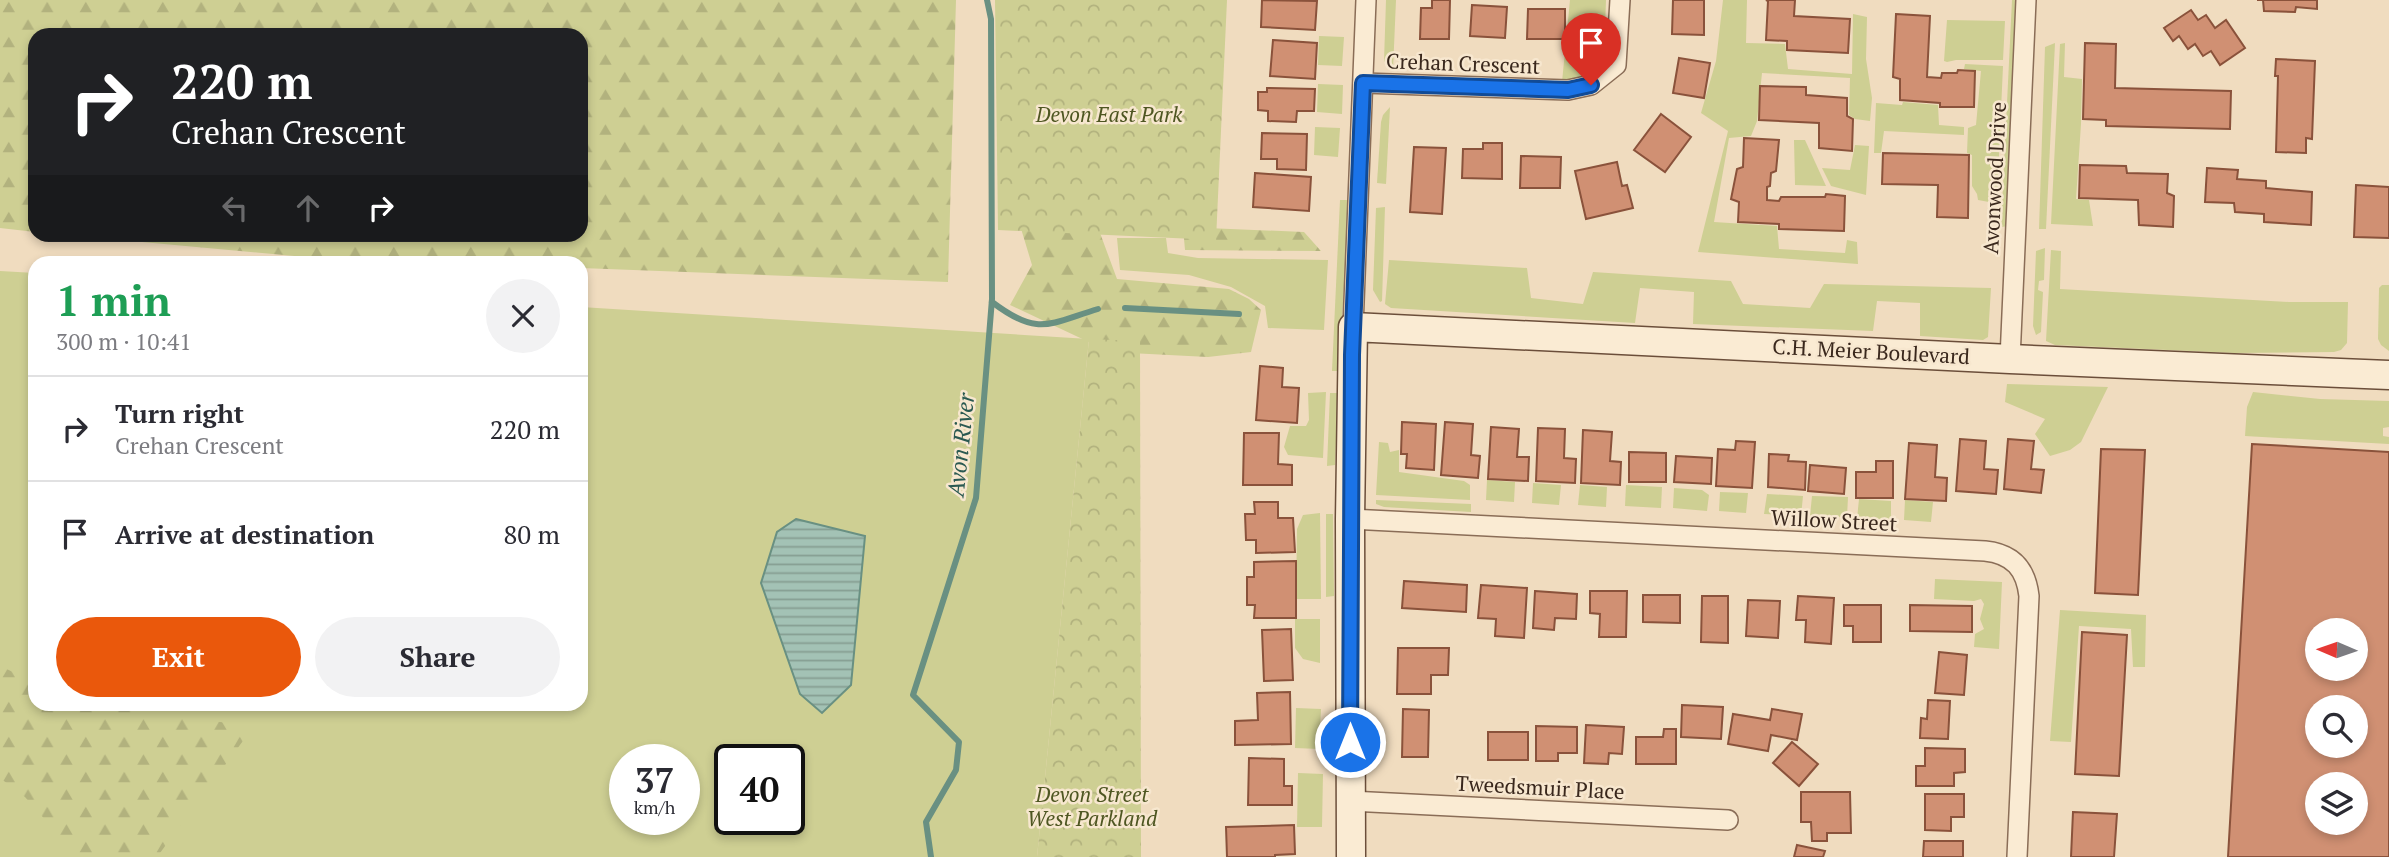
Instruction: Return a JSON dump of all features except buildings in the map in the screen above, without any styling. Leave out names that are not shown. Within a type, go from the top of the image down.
[{"type":"street","points":[[1351,857],[1350,519],[1353,327],[1366,0]]},
{"type":"street","name":"Crehan Crescent","points":[[1363,83],[1568,90],[1591,85],[1616,65],[1620,0]]},
{"type":"street","name":"Avonwood Drive","points":[[2010,359],[2026,0]]},
{"type":"street","name":"C.H. Meier Boulevard","points":[[1353,327],[2010,359],[2389,374]]},
{"type":"street","name":"Willow Street","points":[[1350,519],[1985,551],[2007,557],[2027,579],[2029,596],[2017,857]]},
{"type":"street","name":"Tweedsmuir Place","points":[[1350,801],[1728,820]]},
{"type":"green space","points":[[0,0],[956,0],[948,282],[588,268],[588,256],[294,256],[142,242],[588,242],[588,28],[28,28],[28,231],[0,228]]},
{"type":"green space","name":"Devon East Park","points":[[995,0],[1227,0],[1216,240],[998,230]]},
{"type":"green space","points":[[1386,0],[1396,0],[1393,70],[1384,61]]},
{"type":"green space","points":[[1570,0],[1606,0],[1604,58],[1591,77],[1562,82]]},
{"type":"green space","points":[[1723,0],[1747,0],[1746,43],[1785,44],[1788,69],[1852,74],[1853,14],[1867,17],[1866,59],[1872,98],[1870,121],[1855,119],[1849,115],[1850,78],[1762,73],[1757,121],[1751,136],[1729,138],[1714,222],[1777,226],[1779,249],[1845,253],[1847,240],[1857,242],[1858,264],[1698,252],[1728,131],[1701,113],[1716,61]]},
{"type":"green space","points":[[2012,0],[2017,0],[2009,226],[2001,227]]},
{"type":"green space","points":[[1947,20],[2005,21],[2003,60],[1944,61]]},
{"type":"green space","points":[[1319,36],[1344,37],[1342,66],[1318,65]]},
{"type":"green space","points":[[2055,43],[2046,229],[2039,229],[2045,47]]},
{"type":"green space","points":[[2065,43],[2064,77],[2082,79],[2076,199],[2089,200],[2093,226],[2051,224],[2060,44]]},
{"type":"green space","points":[[1965,64],[2003,66],[1996,222],[1989,221],[1989,202],[1978,200],[1972,186],[1972,155],[1967,153],[1968,128],[1976,125],[1981,71],[1964,69]]},
{"type":"green space","points":[[1318,84],[1343,85],[1342,114],[1317,112]]},
{"type":"green space","points":[[1903,102],[1938,105],[1939,125],[1964,127],[1964,135],[1884,131],[1881,153],[1874,153],[1876,103],[1902,105]]},
{"type":"green space","points":[[1390,107],[1386,184],[1377,183],[1381,122]]},
{"type":"green space","points":[[1315,127],[1340,128],[1338,157],[1314,155]]},
{"type":"green space","points":[[1794,140],[1805,140],[1826,186],[1795,185]]},
{"type":"green space","points":[[1855,145],[1869,146],[1866,195],[1831,186],[1822,168],[1850,170]]},
{"type":"green space","points":[[1340,200],[1349,200],[1339,371],[1332,371]]},
{"type":"green space","points":[[1013,202],[1093,214],[1117,279],[1229,289],[1249,299],[1261,310],[1251,352],[1208,357],[1110,352],[1010,305],[1032,265]]},
{"type":"green space","points":[[1385,207],[1380,302],[1373,290],[1376,208]]},
{"type":"green space","points":[[1183,227],[1304,232],[1321,251],[1185,250]]},
{"type":"green space","points":[[1117,238],[1166,238],[1168,253],[1198,258],[1328,260],[1324,330],[1268,328],[1265,306],[1231,287],[1189,275],[1120,270]]},
{"type":"green space","points":[[2045,248],[2044,280],[2039,281],[2038,290],[2043,292],[2041,332],[2036,335],[2033,326],[2036,251]]},
{"type":"green space","points":[[2051,250],[2061,251],[2060,289],[2289,302],[2348,302],[2347,343],[2341,350],[2334,352],[2235,353],[2055,345],[2046,341]]},
{"type":"green space","points":[[1389,260],[1527,268],[1531,298],[1583,304],[1593,272],[1731,281],[1743,304],[1810,308],[1824,284],[1991,288],[1988,337],[1983,340],[1920,336],[1920,303],[1877,301],[1873,331],[1693,324],[1694,292],[1640,288],[1635,323],[1391,308],[1385,304]]},
{"type":"green space","points":[[0,271],[28,273],[28,711],[588,711],[588,307],[1089,339],[1037,857],[0,857]]},
{"type":"green space","points":[[2389,285],[2389,351],[2378,339],[2379,288]]},
{"type":"green space","name":"Devon Street West Parkland","points":[[1089,339],[1140,341],[1141,857],[1037,857]]},
{"type":"green space","points":[[2007,384],[2108,387],[2081,442],[2070,450],[2050,456],[2035,434],[2045,419],[2005,402]]},
{"type":"green space","points":[[1326,392],[1323,458],[1288,455],[1284,447],[1290,426],[1306,426],[1309,420],[1308,393]]},
{"type":"green space","points":[[2253,392],[2320,399],[2389,401],[2389,427],[2383,428],[2383,436],[2389,437],[2389,444],[2245,436],[2247,407]]},
{"type":"green space","points":[[1330,393],[1338,393],[1335,465],[1327,466]]},
{"type":"green space","points":[[1379,442],[1388,443],[1390,452],[1399,450],[1399,472],[1464,481],[1470,485],[1470,500],[1376,495]]},
{"type":"green space","points":[[1487,480],[1515,482],[1514,502],[1486,500]]},
{"type":"green space","points":[[1533,483],[1561,485],[1559,505],[1532,503]]},
{"type":"green space","points":[[1580,485],[1607,487],[1606,507],[1578,505]]},
{"type":"green space","points":[[1626,485],[1662,487],[1661,508],[1625,506]]},
{"type":"green space","points":[[1674,488],[1702,490],[1709,495],[1707,511],[1673,508]]},
{"type":"green space","points":[[1720,492],[1748,493],[1746,513],[1719,511]]},
{"type":"green space","points":[[1767,494],[1803,496],[1801,516],[1764,514]]},
{"type":"green space","points":[[1812,496],[1848,497],[1847,517],[1810,516]]},
{"type":"green space","points":[[1859,499],[1891,501],[1891,520],[1857,519]]},
{"type":"green space","points":[[1376,500],[1471,504],[1471,512],[1384,507],[1376,504]]},
{"type":"green space","points":[[1905,500],[1933,502],[1931,522],[1904,520]]},
{"type":"green space","points":[[1320,513],[1321,599],[1296,599],[1297,529],[1303,515]]},
{"type":"green space","points":[[1326,514],[1333,514],[1334,596],[1326,597]]},
{"type":"green space","points":[[1935,579],[2002,582],[1999,649],[1974,647],[1975,634],[1984,629],[1980,619],[1984,604],[1981,599],[1934,599]]},
{"type":"green space","points":[[2060,610],[2146,615],[2145,667],[2133,667],[2131,629],[2079,626],[2071,742],[2050,741]]},
{"type":"green space","points":[[1295,619],[1320,619],[1320,663],[1303,659],[1295,648]]},
{"type":"green space","points":[[0,666],[13,672],[28,668],[28,711],[153,711],[152,714],[254,726],[157,857],[78,857],[25,797],[0,778]]},
{"type":"green space","points":[[1296,708],[1321,709],[1319,749],[1295,748]]},
{"type":"green space","points":[[1298,773],[1323,774],[1322,827],[1297,827]]},
{"type":"shaded area","points":[[796,519],[865,536],[851,685],[822,713],[800,694],[761,583],[777,532]]},
{"type":"waterway","name":"Avon River","points":[[931,857],[926,822],[956,770],[959,742],[913,695],[976,498],[992,299],[991,19],[987,0]]},
{"type":"waterway","points":[[992,302],[1021,320],[1033,324],[1055,323],[1098,309]]},
{"type":"waterway","points":[[1125,308],[1239,314]]},
{"type":"route","points":[[1350,742],[1352,355],[1363,83],[1568,90],[1591,85]]}]
